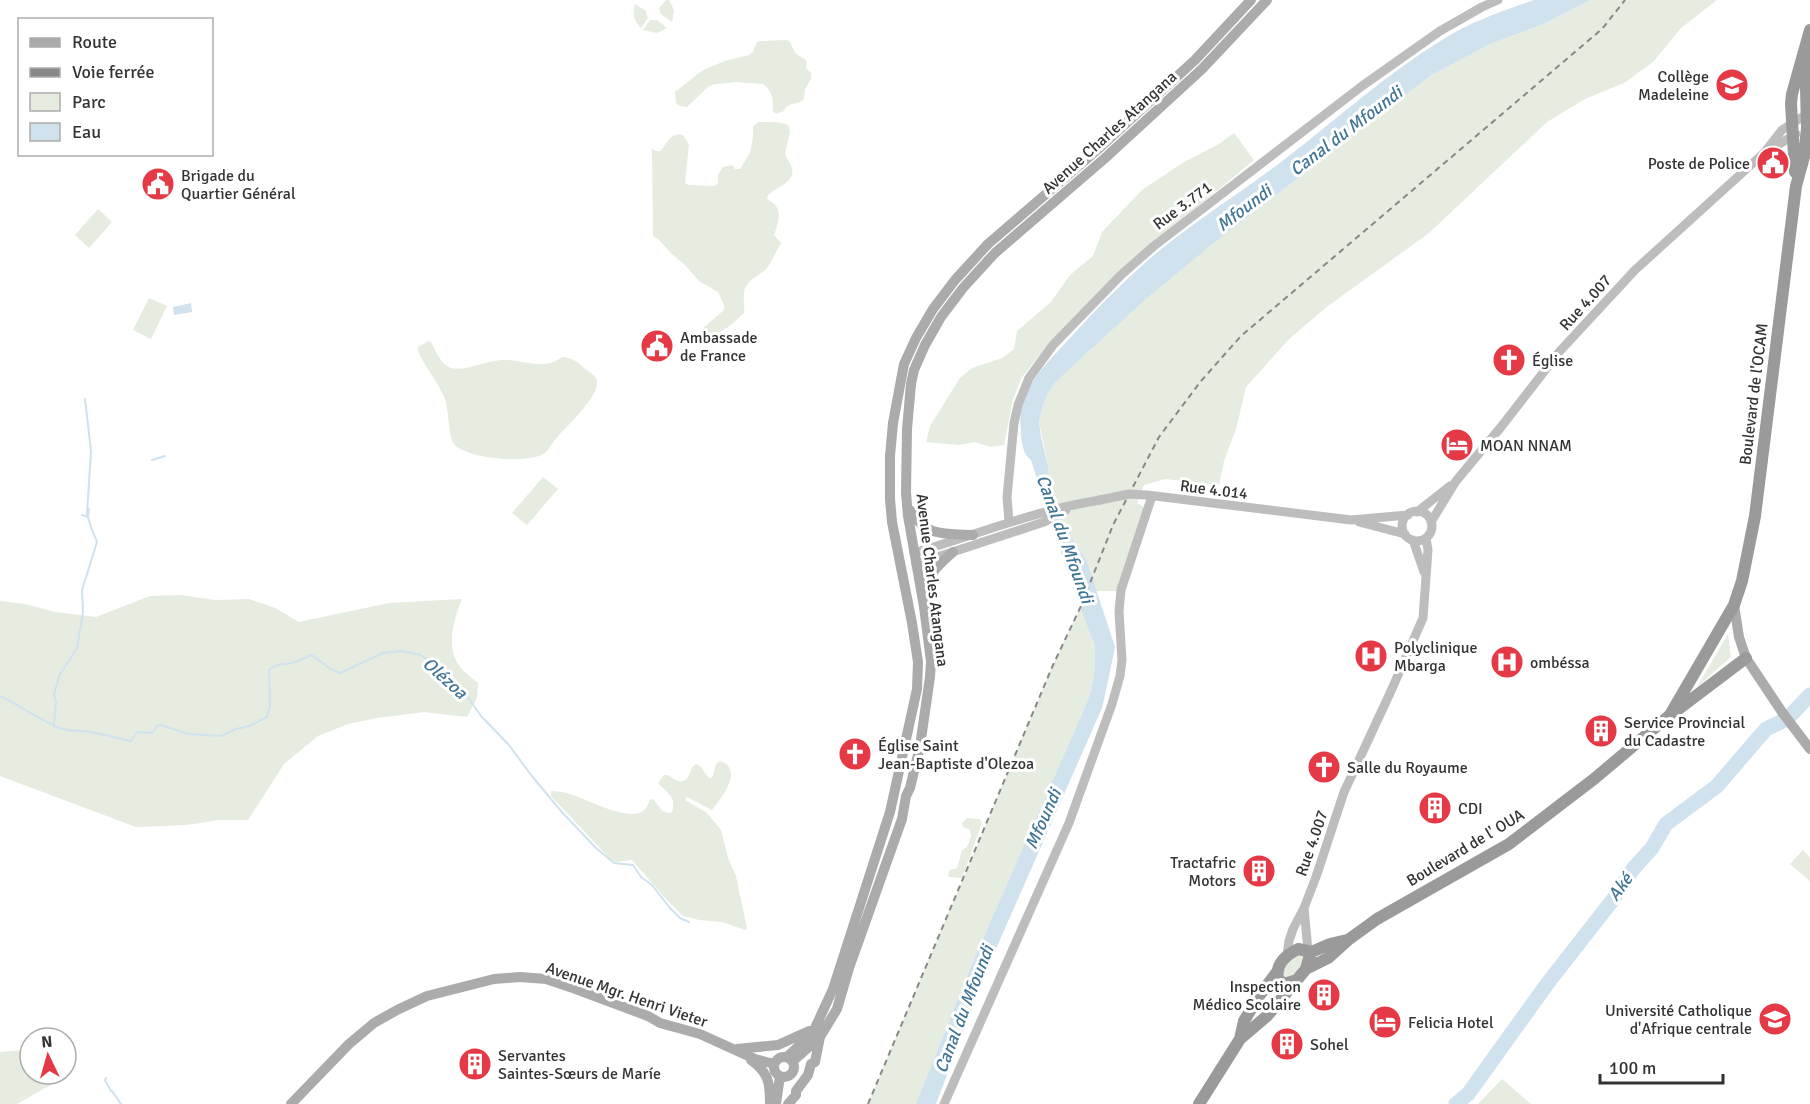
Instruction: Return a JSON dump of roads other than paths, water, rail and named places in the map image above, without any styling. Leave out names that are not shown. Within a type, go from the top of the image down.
[{"type":"highway","name":"Boulevard de l'OCAM","points":[[1796,186],[1792,94],[1810,30]]},
{"type":"highway","name":"Boulevard de l'OCAM","points":[[1734,605],[1742,581],[1755,516],[1796,186],[1804,157],[1808,117],[1805,48]]},
{"type":"highway","name":"Boulevard de l' OUA","points":[[1199,1104],[1240,1039],[1267,1016],[1303,974],[1328,958],[1377,919],[1509,844],[1594,779],[1671,715],[1734,605]]},
{"type":"highway","points":[[1671,715],[1746,658]]},
{"type":"highway","points":[[1240,1039],[1244,1021],[1287,955],[1298,949],[1308,952],[1348,940]]},
{"type":"highway","points":[[1277,972],[1279,981],[1284,984],[1291,983],[1303,974],[1309,962],[1308,952]]},
{"type":"main road","name":"Avenue Charles Atangana","points":[[783,1061],[817,1033],[833,1016],[902,819],[920,746],[931,661],[924,607],[890,500],[892,423],[904,364],[933,309],[955,280],[988,244],[1187,68],[1251,0]]},
{"type":"main road","name":"Avenue Charles Atangana","points":[[817,1033],[890,812],[917,689],[918,662],[912,623],[909,562],[907,429],[911,384],[921,353],[941,317],[963,288],[995,253],[1119,146],[1194,77],[1267,0]]},
{"type":"main road","name":"Rue 3.771","points":[[1009,522],[1007,497],[1014,423],[1018,405],[1029,378],[1053,345],[1121,275],[1154,246],[1440,31],[1498,0]]},
{"type":"main road","name":"Rue 4.007","points":[[1792,124],[1808,117]]},
{"type":"main road","name":"Rue 4.007","points":[[1431,522],[1456,481],[1501,428],[1560,351],[1635,270],[1764,153],[1792,124],[1808,117]]},
{"type":"main road","points":[[1351,520],[1408,515],[1417,512],[1456,481]]},
{"type":"main road","name":"Rue 4.014","points":[[909,562],[1009,522],[1129,494],[1351,520]]},
{"type":"main road","points":[[944,1104],[1069,823],[1112,704],[1122,660],[1119,611],[1121,590],[1148,495]]},
{"type":"main road","points":[[907,506],[916,521],[925,529],[939,533],[973,535]]},
{"type":"main road","name":"Rue 4.014","points":[[909,562],[953,552],[1044,522],[1074,506]]},
{"type":"main road","points":[[1351,520],[1418,541],[1426,538],[1432,531],[1431,522],[1426,514],[1417,512]]},
{"type":"main road","points":[[1408,515],[1403,524],[1426,576]]},
{"type":"main road","name":"Rue 4.007","points":[[1287,955],[1288,941],[1316,877],[1344,792],[1423,618],[1428,550],[1426,538]]},
{"type":"main road","points":[[924,607],[924,594],[930,575],[953,552]]},
{"type":"main road","points":[[1734,605],[1739,637],[1746,658],[1782,712],[1810,748]]},
{"type":"main road","points":[[1304,908],[1308,952]]},
{"type":"main road","name":"Avenue Mgr. Henri Vieter","points":[[291,1104],[349,1044],[374,1023],[397,1010],[427,996],[520,976],[546,980],[648,1016],[660,1023],[700,1034],[735,1048]]},
{"type":"main road","points":[[735,1048],[778,1045],[817,1033],[815,1062],[811,1064],[808,1075],[788,1104]]},
{"type":"main road","points":[[735,1048],[783,1061],[794,1069],[783,1076]]},
{"type":"main road","points":[[735,1048],[761,1067],[767,1076],[770,1104]]},
{"type":"main road","points":[[783,1061],[775,1071],[783,1076]]},
{"type":"main road","points":[[776,1104],[783,1076]]},
{"type":"main road","points":[[783,1076],[783,1104]]},
{"type":"water","name":"Mfoundi","points":[[1534,0],[1591,0],[1544,24],[1490,44],[1430,76],[1209,247],[1144,301],[1055,383],[1043,405],[1039,422],[1049,469],[1046,480],[1054,502],[1045,505],[1031,460],[1026,455],[1022,443],[1020,421],[1023,400],[1041,370],[1100,306],[1170,242],[1273,168],[1402,66],[1464,28]]},
{"type":"water","points":[[191,303],[192,312],[174,315],[173,307]]},
{"type":"water","name":"Mfoundi","points":[[1066,529],[1086,559],[1115,647],[1102,708],[988,967],[936,1104],[916,1104],[973,961],[1085,707],[1093,684],[1094,644],[1061,553],[1057,532]]},
{"type":"waterway","points":[[54,724],[56,702],[54,695],[59,676],[77,648],[83,612],[82,590],[97,542],[87,514],[91,451],[85,399]]},
{"type":"waterway","points":[[152,460],[165,456]]},
{"type":"waterway","name":"Canal du Mfoundi","points":[[1046,494],[1067,542]]},
{"type":"waterway","points":[[82,515],[88,517],[89,509]]},
{"type":"waterway","name":"Olézoa","points":[[0,696],[65,730],[94,733],[131,741],[137,732],[152,733],[157,726],[161,725],[188,734],[221,736],[267,717],[270,706],[269,670],[275,666],[295,662],[311,655],[340,673],[383,653],[402,651],[421,655],[447,675],[469,699],[561,811],[596,848],[614,863],[633,865],[670,908],[680,918],[689,922]]},
{"type":"waterway","name":"Aké","points":[[1456,1104],[1468,1094],[1547,984],[1615,897],[1633,869],[1652,848],[1666,824],[1717,786],[1766,729],[1787,719],[1810,695]]},
{"type":"waterway","points":[[106,1078],[111,1091]]},
{"type":"waterway","points":[[112,1091],[121,1104]]},
{"type":"railway","points":[[868,1104],[1053,665],[1081,606],[1113,525],[1159,437],[1201,381],[1241,336],[1602,29],[1625,0]]},
{"type":"place","name":"Collège Madeleine","points":[[1732,85]]},
{"type":"place","name":"Poste de Police","points":[[1773,163]]},
{"type":"place","name":"Brigade du Quartier Général","points":[[158,184]]},
{"type":"place","name":"Ambassade de France","points":[[657,346]]},
{"type":"place","name":"Église","points":[[1509,360]]},
{"type":"place","name":"MOAN NNAM","points":[[1457,445]]},
{"type":"place","name":"Polyclinique Mbarga","points":[[1371,656]]},
{"type":"place","name":"ombéssa","points":[[1507,662]]},
{"type":"place","name":"Service Provincial du Cadastre","points":[[1601,731]]},
{"type":"place","name":"Église Saint Jean-Baptiste d'Olezoa","points":[[855,754]]},
{"type":"place","name":"Salle du Royaume","points":[[1324,767]]},
{"type":"place","name":"CDI","points":[[1435,808]]},
{"type":"place","name":"Tractafric Motors","points":[[1259,871]]},
{"type":"place","name":"Inspection Médico Scolaire","points":[[1324,995]]},
{"type":"place","name":"Université Catholique d'Afrique centrale","points":[[1775,1019]]},
{"type":"place","name":"Felicia Hotel","points":[[1385,1022]]},
{"type":"place","name":"Sohel","points":[[1287,1044]]},
{"type":"place","name":"Servantes Saintes-Sœurs de Maríe","points":[[475,1064]]}]
